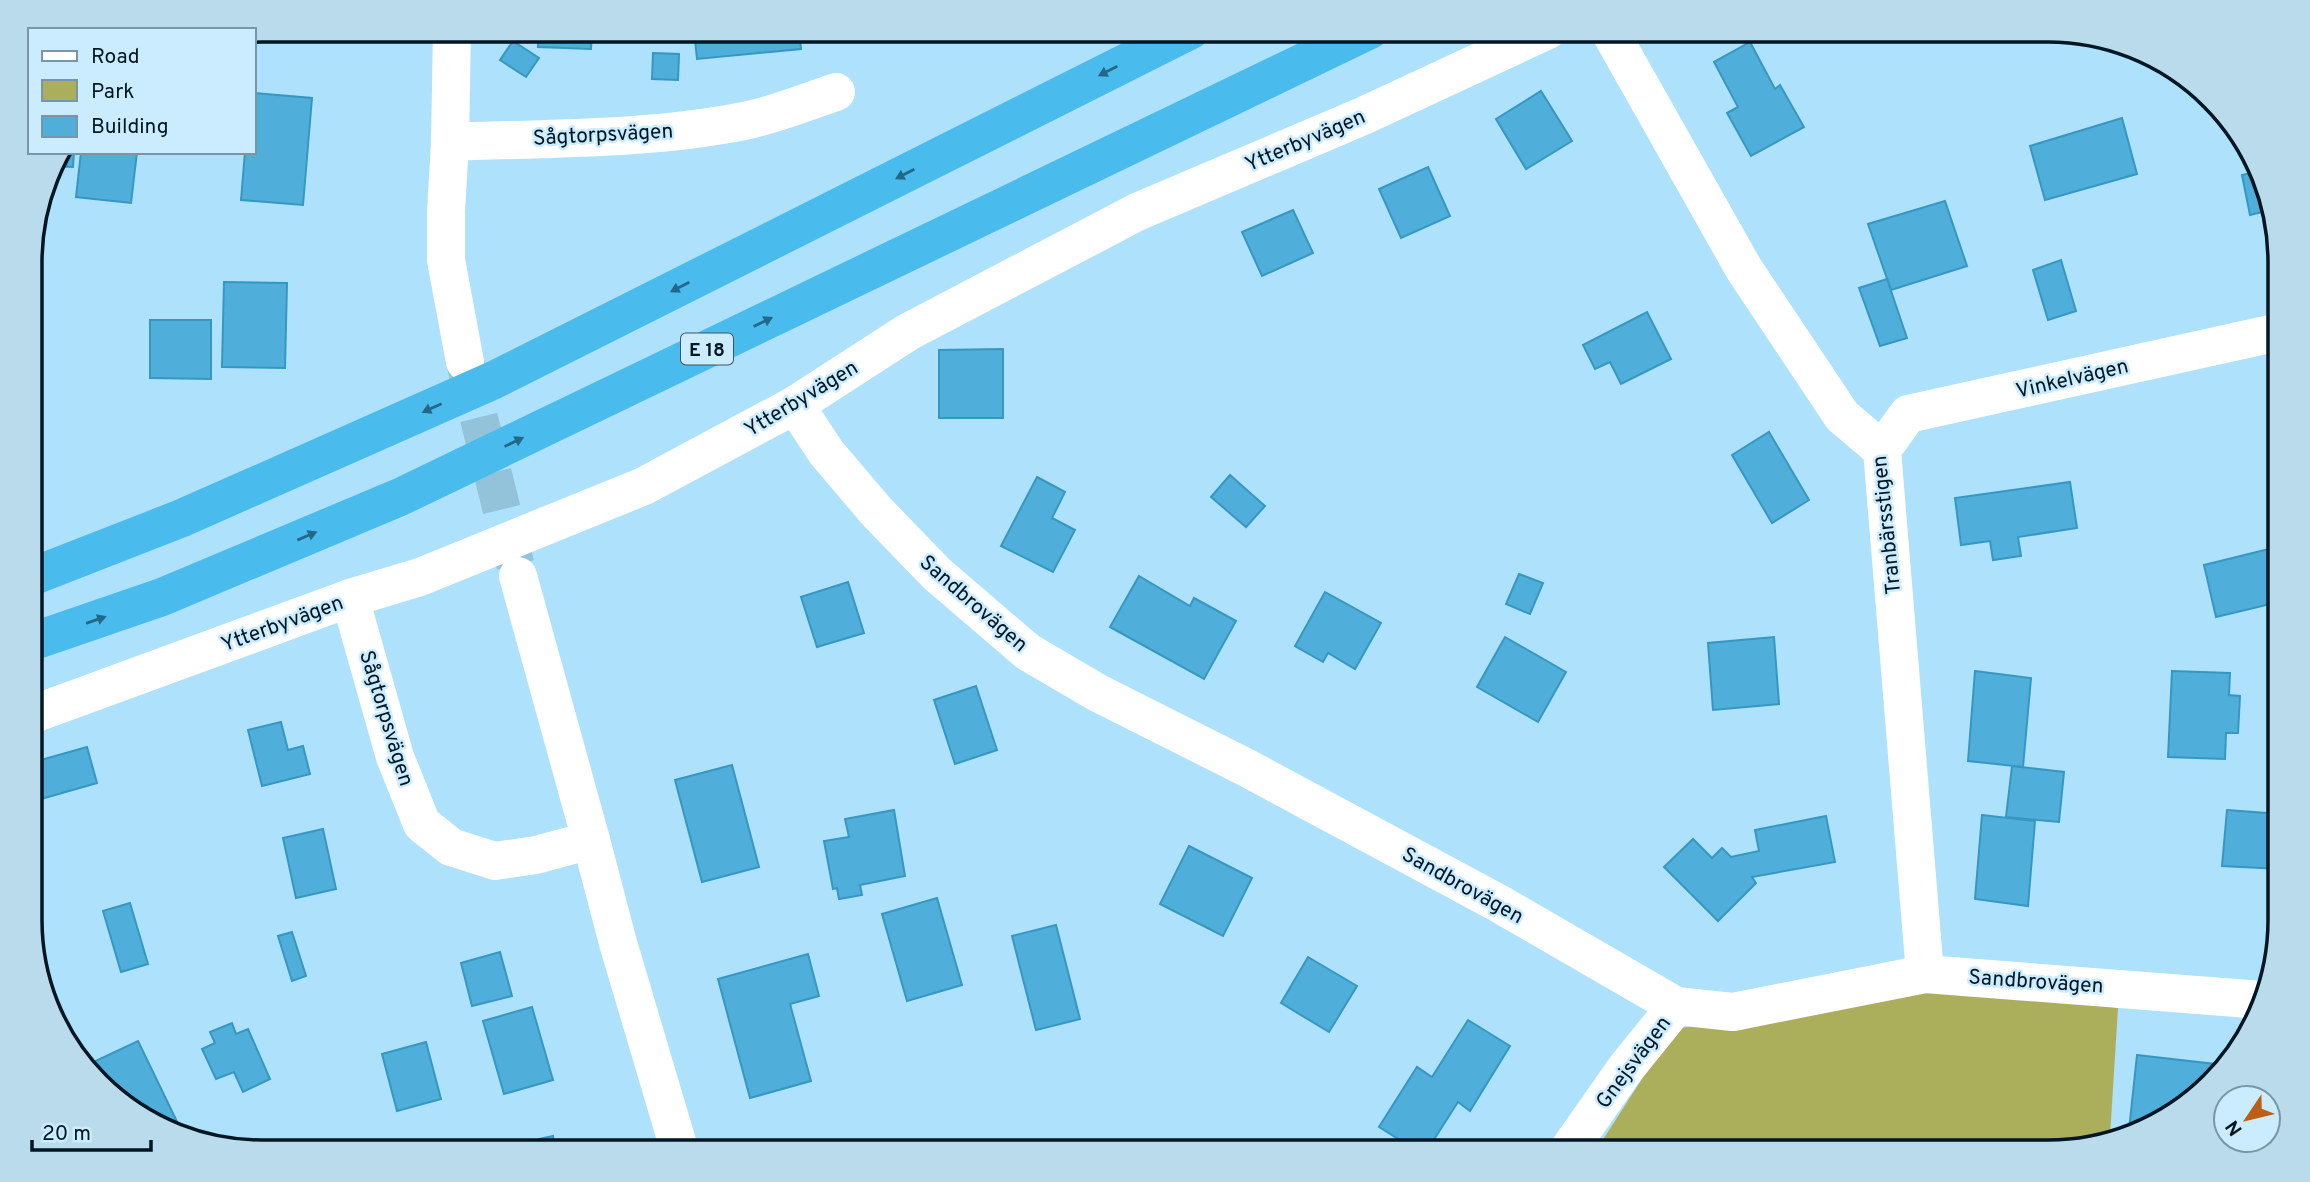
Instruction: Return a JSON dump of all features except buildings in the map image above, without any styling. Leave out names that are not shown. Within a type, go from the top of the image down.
[{"type":"highway","points":[[42,573],[182,518],[494,380],[1167,42]]},
{"type":"highway","name":"E 18","points":[[42,638],[162,597],[400,497],[1345,42]]},
{"type":"street","points":[[452,42],[446,260],[465,362]]},
{"type":"street","name":"Ytterbyvägen","points":[[42,711],[351,598],[420,577],[644,486],[795,405],[908,332],[1138,212],[1363,116],[1522,42]]},
{"type":"street","name":"Tranbärsstigen","points":[[1616,42],[1744,269],[1842,416],[1882,450],[1924,974]]},
{"type":"street","name":"Sågtorpsvägen","points":[[450,142],[635,136],[745,121],[836,92]]},
{"type":"street","name":"Vinkelvägen","points":[[1882,450],[1908,414],[2268,334]]},
{"type":"street","name":"Sandbrovägen","points":[[795,405],[826,452],[876,512],[937,574],[1028,652],[1098,693],[1247,768],[1499,903],[1676,1006],[1733,1012],[1924,974],[2253,999]]},
{"type":"street","points":[[519,576],[618,943],[676,1140]]},
{"type":"street","name":"Sågtorpsvägen","points":[[351,598],[395,757],[422,824],[451,847],[495,861],[536,855],[591,840]]},
{"type":"street","name":"Gnejsvägen","points":[[1575,1140],[1626,1068],[1676,1006]]},
{"type":"green space","points":[[1964,984],[2118,1008],[2110,1130],[2063,1140],[1603,1140],[1674,1029]]},
{"type":"tunnel","points":[[465,362],[517,571]]}]
